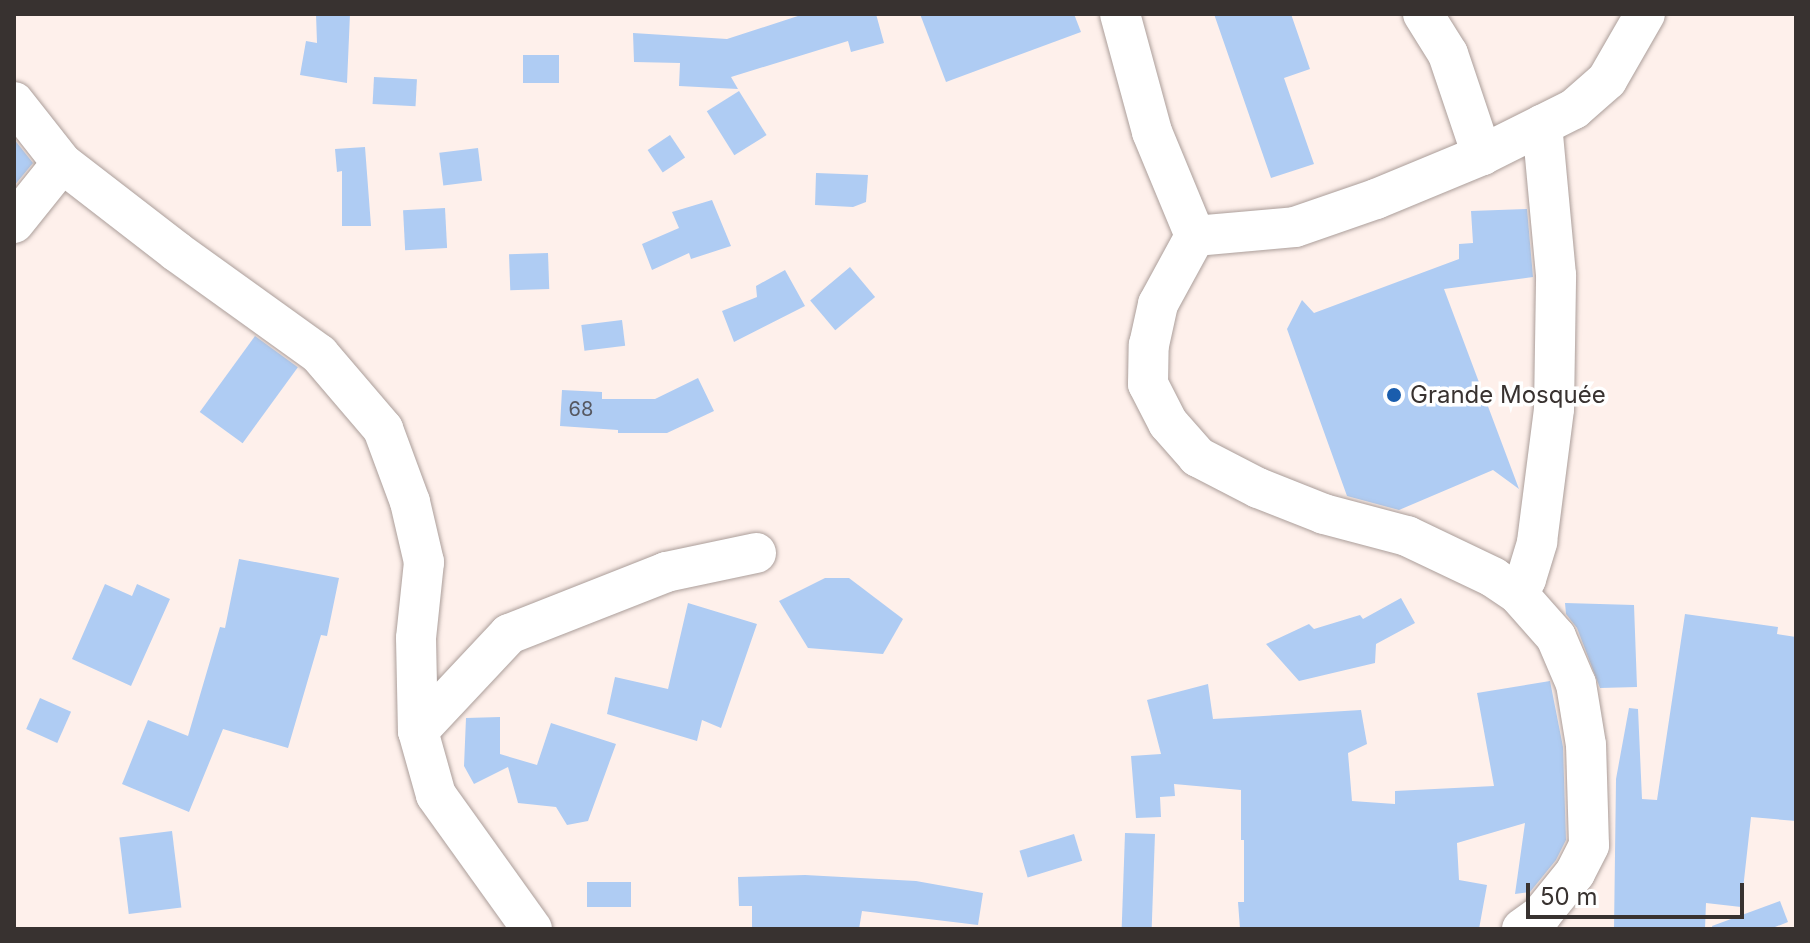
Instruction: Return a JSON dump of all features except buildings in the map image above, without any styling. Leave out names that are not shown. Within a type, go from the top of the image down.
[{"type":"street","points":[[1120,14],[1152,132],[1195,236]]},
{"type":"street","points":[[1423,14],[1448,54],[1482,155]]},
{"type":"street","points":[[1195,236],[1295,227],[1376,199],[1482,155],[1574,109],[1607,80],[1645,14]]},
{"type":"street","points":[[14,102],[62,163],[177,252],[319,354],[383,429],[410,502],[424,562],[416,638],[418,731],[436,795],[532,929]]},
{"type":"street","points":[[1518,594],[1537,542],[1554,409],[1556,275],[1542,125]]},
{"type":"street","points":[[14,223],[62,163]]},
{"type":"street","points":[[1195,236],[1158,304],[1149,345],[1148,384],[1168,423],[1188,446],[1198,457],[1258,488],[1324,514],[1407,536],[1493,577],[1518,594],[1556,637],[1576,684],[1586,745],[1589,845],[1575,873],[1541,915],[1522,929]]},
{"type":"street","points":[[418,731],[509,634],[666,572],[756,553]]},
{"type":"place","name":"Grande Mosquée","points":[[1394,395]]}]
